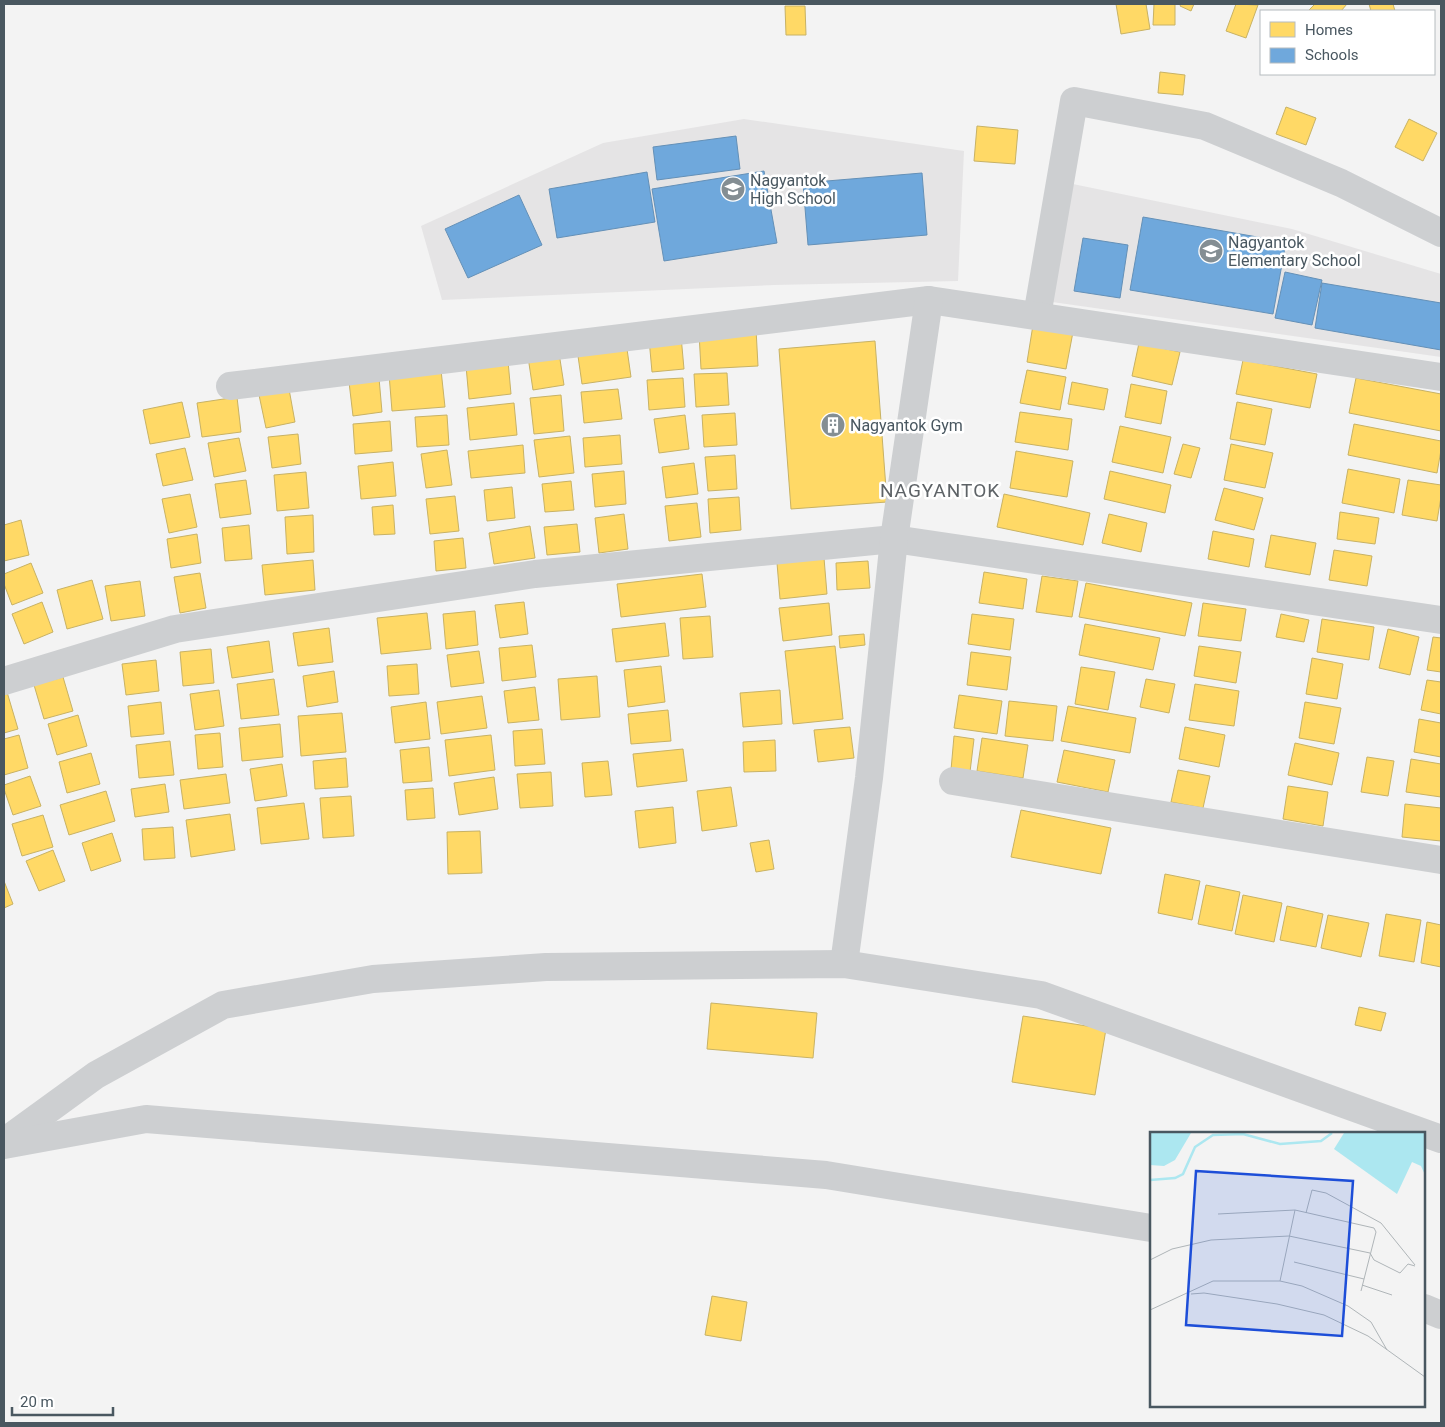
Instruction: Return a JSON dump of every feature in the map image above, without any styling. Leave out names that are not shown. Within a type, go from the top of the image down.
[{"type":"street","points":[[1036,316],[1074,102],[1205,126],[1341,184],[1441,232]]},
{"type":"street","points":[[844,964],[869,778],[894,539],[929,300]]},
{"type":"street","points":[[230,386],[929,300],[1441,376]]},
{"type":"street","points":[[4,681],[175,629],[535,574],[894,539],[1441,620]]},
{"type":"street","points":[[953,781],[1441,860]]},
{"type":"street","points":[[4,1144],[96,1075],[223,1005],[373,979],[546,967],[844,964],[1041,995],[1422,1132]]},
{"type":"street","points":[[4,1144],[146,1119],[826,1175],[1150,1228]]},
{"type":"street","points":[[1425,1133],[1441,1139]]},
{"type":"street","points":[[1425,1308],[1441,1315]]},
{"type":"shaded area","name":"Nagyantok High School","points":[[744,119],[964,151],[958,281],[774,285],[442,300],[421,226],[603,143]]},
{"type":"shaded area","name":"Nagyantok Elementary School","points":[[1068,183],[1292,229],[1441,274],[1441,357],[1045,301]]},
{"type":"building: Homes","points":[[1116,4],[1146,4],[1150,29],[1121,34]]},
{"type":"building: Homes","points":[[1154,4],[1175,4],[1175,25],[1153,25]]},
{"type":"building: Homes","points":[[1181,4],[1194,4],[1191,11],[1180,6]]},
{"type":"building: Homes","points":[[1236,4],[1258,5],[1246,38],[1226,31]]},
{"type":"building: Homes","points":[[1315,4],[1347,4],[1342,10],[1309,10]]},
{"type":"building: Homes","points":[[1369,4],[1393,4],[1395,10],[1371,10]]},
{"type":"building: Homes","points":[[785,6],[805,6],[806,35],[786,35]]},
{"type":"building: Homes","points":[[1160,72],[1185,75],[1183,95],[1158,93]]},
{"type":"building: Homes","points":[[1286,107],[1316,118],[1306,145],[1276,134]]},
{"type":"building: Homes","points":[[1409,119],[1437,133],[1423,161],[1395,147]]},
{"type":"building: Homes","points":[[977,126],[1018,130],[1015,164],[974,161]]},
{"type":"building: Homes","points":[[1033,325],[1073,332],[1066,369],[1027,362]]},
{"type":"building: Homes","points":[[756,329],[758,366],[701,369],[699,333]]},
{"type":"building: Homes","points":[[681,336],[684,369],[652,372],[649,339]]},
{"type":"building: Homes","name":"Nagyantok Gym","points":[[875,341],[887,502],[791,509],[779,349]]},
{"type":"building: Homes","points":[[626,342],[631,377],[582,384],[577,349]]},
{"type":"building: Homes","points":[[1139,343],[1180,352],[1172,385],[1132,376]]},
{"type":"building: Homes","points":[[559,353],[564,385],[533,390],[528,357]]},
{"type":"building: Homes","points":[[1243,360],[1317,374],[1310,408],[1236,394]]},
{"type":"building: Homes","points":[[508,361],[511,394],[469,399],[466,366]]},
{"type":"building: Homes","points":[[441,370],[445,407],[392,411],[389,374]]},
{"type":"building: Homes","points":[[1027,370],[1066,377],[1060,410],[1020,403]]},
{"type":"building: Homes","points":[[727,373],[729,405],[696,407],[694,374]]},
{"type":"building: Homes","points":[[379,378],[382,412],[353,416],[349,382]]},
{"type":"building: Homes","points":[[683,378],[685,407],[649,410],[647,380]]},
{"type":"building: Homes","points":[[1356,378],[1441,394],[1441,431],[1349,413]]},
{"type":"building: Homes","points":[[1072,382],[1108,389],[1104,410],[1068,404]]},
{"type":"building: Homes","points":[[1131,384],[1167,391],[1161,424],[1125,417]]},
{"type":"building: Homes","points":[[289,389],[295,422],[266,428],[259,395]]},
{"type":"building: Homes","points":[[618,389],[622,419],[584,423],[581,392]]},
{"type":"building: Homes","points":[[561,395],[564,431],[534,434],[530,398]]},
{"type":"building: Homes","points":[[237,397],[241,432],[202,437],[197,403]]},
{"type":"building: Homes","points":[[182,402],[190,437],[150,444],[143,410]]},
{"type":"building: Homes","points":[[1237,402],[1272,409],[1265,445],[1230,439]]},
{"type":"building: Homes","points":[[514,403],[517,435],[470,440],[467,408]]},
{"type":"building: Homes","points":[[1020,412],[1072,419],[1068,450],[1015,442]]},
{"type":"building: Homes","points":[[735,413],[737,445],[704,447],[702,415]]},
{"type":"building: Homes","points":[[447,415],[449,445],[417,447],[415,417]]},
{"type":"building: Homes","points":[[685,415],[689,449],[659,453],[654,419]]},
{"type":"building: Homes","points":[[390,421],[392,451],[355,454],[353,424]]},
{"type":"building: Homes","points":[[1354,424],[1441,441],[1437,473],[1348,455]]},
{"type":"building: Homes","points":[[1120,426],[1171,437],[1163,473],[1112,462]]},
{"type":"building: Homes","points":[[298,434],[301,464],[272,468],[268,437]]},
{"type":"building: Homes","points":[[620,435],[622,464],[585,467],[583,438]]},
{"type":"building: Homes","points":[[570,436],[574,473],[539,477],[534,440]]},
{"type":"building: Homes","points":[[239,438],[246,471],[214,477],[208,443]]},
{"type":"building: Homes","points":[[1183,444],[1200,448],[1191,478],[1174,474]]},
{"type":"building: Homes","points":[[1231,444],[1273,453],[1265,488],[1224,480]]},
{"type":"building: Homes","points":[[523,445],[525,473],[471,478],[468,451]]},
{"type":"building: Homes","points":[[185,448],[193,480],[163,486],[156,454]]},
{"type":"building: Homes","points":[[447,450],[452,485],[426,488],[421,454]]},
{"type":"building: Homes","points":[[1016,451],[1073,461],[1067,497],[1010,488]]},
{"type":"building: Homes","points":[[735,455],[737,489],[708,491],[705,457]]},
{"type":"building: Homes","points":[[393,462],[396,496],[361,499],[358,466]]},
{"type":"building: Homes","points":[[694,463],[698,494],[666,498],[662,467]]},
{"type":"building: Homes","points":[[1348,469],[1400,479],[1394,513],[1342,503]]},
{"type":"building: Homes","points":[[624,471],[626,504],[595,507],[592,474]]},
{"type":"building: Homes","points":[[1110,471],[1171,485],[1165,513],[1104,499]]},
{"type":"building: Homes","points":[[306,472],[309,508],[277,511],[274,475]]},
{"type":"building: Homes","points":[[246,480],[251,514],[220,518],[215,484]]},
{"type":"building: Homes","points":[[1408,480],[1441,485],[1437,521],[1402,515]]},
{"type":"building: Homes","points":[[571,481],[574,510],[545,512],[542,484]]},
{"type":"building: Homes","points":[[512,487],[515,518],[487,521],[484,490]]},
{"type":"building: Homes","points":[[1224,488],[1263,498],[1254,530],[1215,520]]},
{"type":"building: Homes","points":[[190,494],[197,527],[169,533],[162,499]]},
{"type":"building: Homes","points":[[1004,494],[1090,513],[1083,545],[997,527]]},
{"type":"building: Homes","points":[[455,496],[459,531],[430,534],[426,499]]},
{"type":"building: Homes","points":[[739,497],[741,530],[710,533],[708,499]]},
{"type":"building: Homes","points":[[697,503],[701,537],[669,541],[665,506]]},
{"type":"building: Homes","points":[[393,505],[395,534],[374,535],[372,507]]},
{"type":"building: Homes","points":[[1340,512],[1379,518],[1375,544],[1337,539]]},
{"type":"building: Homes","points":[[624,514],[628,549],[599,553],[595,518]]},
{"type":"building: Homes","points":[[1109,514],[1147,523],[1141,552],[1102,543]]},
{"type":"building: Homes","points":[[313,515],[314,552],[287,554],[285,517]]},
{"type":"building: Homes","points":[[21,520],[29,555],[4,561],[4,525]]},
{"type":"building: Homes","points":[[577,524],[580,552],[547,555],[544,527]]},
{"type":"building: Homes","points":[[249,525],[252,559],[225,561],[222,528]]},
{"type":"building: Homes","points":[[530,526],[535,558],[494,564],[489,533]]},
{"type":"building: Homes","points":[[1213,531],[1254,539],[1249,567],[1208,559]]},
{"type":"building: Homes","points":[[197,534],[201,563],[171,568],[167,539]]},
{"type":"building: Homes","points":[[1271,535],[1316,543],[1310,575],[1265,567]]},
{"type":"building: Homes","points":[[463,538],[466,568],[436,571],[434,541]]},
{"type":"building: Homes","points":[[1334,550],[1372,556],[1367,586],[1329,580]]},
{"type":"building: Homes","points":[[824,558],[827,594],[780,599],[777,563]]},
{"type":"building: Homes","points":[[313,560],[315,590],[265,595],[262,565]]},
{"type":"building: Homes","points":[[868,561],[870,588],[837,590],[836,563]]},
{"type":"building: Homes","points":[[31,563],[43,593],[12,605],[4,584],[4,574]]},
{"type":"building: Homes","points":[[984,572],[1027,579],[1023,609],[979,603]]},
{"type":"building: Homes","points":[[200,573],[206,608],[180,613],[174,577]]},
{"type":"building: Homes","points":[[702,574],[706,607],[621,617],[617,584]]},
{"type":"building: Homes","points":[[1042,576],[1078,581],[1072,617],[1036,612]]},
{"type":"building: Homes","points":[[92,580],[103,619],[67,629],[57,590]]},
{"type":"building: Homes","points":[[140,581],[145,616],[111,621],[105,586]]},
{"type":"building: Homes","points":[[1086,583],[1192,603],[1185,636],[1079,617]]},
{"type":"building: Homes","points":[[42,602],[53,632],[24,644],[12,614]]},
{"type":"building: Homes","points":[[524,602],[528,634],[500,638],[495,605]]},
{"type":"building: Homes","points":[[829,603],[832,635],[783,641],[779,608]]},
{"type":"building: Homes","points":[[1203,603],[1246,609],[1241,641],[1198,636]]},
{"type":"building: Homes","points":[[475,611],[478,645],[446,649],[443,614]]},
{"type":"building: Homes","points":[[427,613],[431,649],[381,654],[377,618]]},
{"type":"building: Homes","points":[[972,614],[1014,619],[1010,650],[968,644]]},
{"type":"building: Homes","points":[[1281,614],[1309,620],[1304,642],[1276,637]]},
{"type":"building: Homes","points":[[710,616],[713,657],[683,659],[680,618]]},
{"type":"building: Homes","points":[[1322,619],[1374,627],[1369,660],[1317,652]]},
{"type":"building: Homes","points":[[665,623],[669,656],[616,662],[612,629]]},
{"type":"building: Homes","points":[[1085,624],[1160,638],[1153,670],[1079,655]]},
{"type":"building: Homes","points":[[329,628],[333,662],[298,666],[293,633]]},
{"type":"building: Homes","points":[[1388,629],[1419,637],[1410,675],[1379,668]]},
{"type":"building: Homes","points":[[864,634],[865,645],[840,648],[839,636]]},
{"type":"building: Homes","points":[[1433,637],[1441,638],[1441,672],[1427,670]]},
{"type":"building: Homes","points":[[269,641],[273,672],[232,678],[227,647]]},
{"type":"building: Homes","points":[[532,645],[536,677],[502,681],[499,648]]},
{"type":"building: Homes","points":[[835,646],[843,719],[793,724],[785,651]]},
{"type":"building: Homes","points":[[1199,646],[1241,652],[1236,683],[1194,676]]},
{"type":"building: Homes","points":[[211,649],[214,683],[183,686],[180,652]]},
{"type":"building: Homes","points":[[479,651],[484,683],[451,687],[447,655]]},
{"type":"building: Homes","points":[[971,652],[1011,657],[1007,690],[967,685]]},
{"type":"building: Homes","points":[[1312,658],[1343,664],[1337,699],[1306,694]]},
{"type":"building: Homes","points":[[156,660],[159,691],[126,695],[122,664]]},
{"type":"building: Homes","points":[[417,664],[419,694],[389,696],[387,666]]},
{"type":"building: Homes","points":[[661,666],[665,702],[628,707],[624,670]]},
{"type":"building: Homes","points":[[1081,667],[1115,672],[1108,710],[1075,704]]},
{"type":"building: Homes","points":[[334,671],[338,702],[307,707],[303,676]]},
{"type":"building: Homes","points":[[597,676],[600,717],[561,720],[558,679]]},
{"type":"building: Homes","points":[[63,677],[73,711],[44,719],[34,685]]},
{"type":"building: Homes","points":[[274,679],[279,715],[241,719],[237,684]]},
{"type":"building: Homes","points":[[1146,679],[1175,684],[1169,713],[1140,707]]},
{"type":"building: Homes","points":[[1427,680],[1441,682],[1441,714],[1421,710]]},
{"type":"building: Homes","points":[[1195,684],[1239,691],[1234,726],[1189,720]]},
{"type":"building: Homes","points":[[535,687],[539,720],[508,723],[504,691]]},
{"type":"building: Homes","points":[[219,690],[224,726],[195,730],[190,694]]},
{"type":"building: Homes","points":[[780,690],[782,724],[743,727],[740,693]]},
{"type":"building: Homes","points":[[7,692],[18,729],[4,733],[4,693]]},
{"type":"building: Homes","points":[[959,695],[1002,701],[997,734],[954,728]]},
{"type":"building: Homes","points":[[482,696],[487,728],[441,734],[437,702]]},
{"type":"building: Homes","points":[[1009,701],[1057,706],[1053,741],[1005,736]]},
{"type":"building: Homes","points":[[161,702],[164,734],[131,737],[128,706]]},
{"type":"building: Homes","points":[[426,702],[430,739],[395,743],[391,707]]},
{"type":"building: Homes","points":[[1305,702],[1341,708],[1334,744],[1299,738]]},
{"type":"building: Homes","points":[[1068,706],[1136,718],[1130,753],[1061,741]]},
{"type":"building: Homes","points":[[668,710],[671,741],[631,744],[628,714]]},
{"type":"building: Homes","points":[[342,713],[346,752],[301,756],[298,716]]},
{"type":"building: Homes","points":[[78,715],[87,746],[57,755],[48,724]]},
{"type":"building: Homes","points":[[1419,719],[1441,723],[1441,757],[1414,752]]},
{"type":"building: Homes","points":[[280,724],[283,757],[242,761],[239,728]]},
{"type":"building: Homes","points":[[850,727],[854,758],[818,762],[814,730]]},
{"type":"building: Homes","points":[[1185,727],[1225,735],[1219,767],[1179,759]]},
{"type":"building: Homes","points":[[542,729],[545,764],[515,766],[513,731]]},
{"type":"building: Homes","points":[[220,733],[223,767],[198,769],[195,735]]},
{"type":"building: Homes","points":[[19,735],[28,768],[4,775],[4,739]]},
{"type":"building: Homes","points":[[491,735],[495,770],[449,776],[445,740]]},
{"type":"building: Homes","points":[[954,736],[974,739],[970,772],[951,770]]},
{"type":"building: Homes","points":[[982,738],[1028,745],[1023,778],[977,771]]},
{"type":"building: Homes","points":[[775,740],[776,771],[744,772],[743,742]]},
{"type":"building: Homes","points":[[170,741],[174,775],[139,778],[136,745]]},
{"type":"building: Homes","points":[[1295,743],[1339,753],[1332,785],[1288,775]]},
{"type":"building: Homes","points":[[429,747],[432,781],[403,783],[400,750]]},
{"type":"building: Homes","points":[[683,749],[687,781],[637,787],[633,754]]},
{"type":"building: Homes","points":[[1064,750],[1115,760],[1108,792],[1057,782]]},
{"type":"building: Homes","points":[[91,753],[100,784],[67,793],[59,762]]},
{"type":"building: Homes","points":[[1367,757],[1394,761],[1388,796],[1361,792]]},
{"type":"building: Homes","points":[[346,758],[348,787],[315,789],[313,761]]},
{"type":"building: Homes","points":[[1411,759],[1441,764],[1441,797],[1406,792]]},
{"type":"building: Homes","points":[[608,761],[612,795],[585,797],[582,763]]},
{"type":"building: Homes","points":[[282,764],[287,796],[255,801],[250,769]]},
{"type":"building: Homes","points":[[1178,770],[1210,776],[1203,808],[1171,802]]},
{"type":"building: Homes","points":[[551,772],[553,806],[520,808],[517,774]]},
{"type":"building: Homes","points":[[226,774],[230,803],[184,809],[180,780]]},
{"type":"building: Homes","points":[[30,776],[41,806],[13,815],[4,785]]},
{"type":"building: Homes","points":[[494,777],[498,809],[459,815],[454,783]]},
{"type":"building: Homes","points":[[165,784],[169,812],[135,817],[131,789]]},
{"type":"building: Homes","points":[[1288,786],[1328,792],[1323,826],[1283,819]]},
{"type":"building: Homes","points":[[731,787],[737,826],[702,831],[697,791]]},
{"type":"building: Homes","points":[[433,788],[435,818],[407,820],[405,790]]},
{"type":"building: Homes","points":[[106,791],[115,821],[69,835],[60,805]]},
{"type":"building: Homes","points":[[351,796],[354,836],[323,838],[320,798]]},
{"type":"building: Homes","points":[[304,803],[309,839],[261,844],[257,808]]},
{"type":"building: Homes","points":[[1405,804],[1441,808],[1441,841],[1402,837]]},
{"type":"building: Homes","points":[[673,807],[676,843],[639,848],[635,811]]},
{"type":"building: Homes","points":[[1021,810],[1111,828],[1101,874],[1011,857]]},
{"type":"building: Homes","points":[[230,814],[235,850],[191,857],[186,820]]},
{"type":"building: Homes","points":[[43,815],[53,847],[22,856],[12,824]]},
{"type":"building: Homes","points":[[173,827],[175,858],[144,860],[142,829]]},
{"type":"building: Homes","points":[[480,831],[482,873],[448,874],[447,832]]},
{"type":"building: Homes","points":[[112,833],[121,861],[91,871],[82,843]]},
{"type":"building: Homes","points":[[769,840],[774,869],[756,872],[750,843]]},
{"type":"building: Homes","points":[[53,850],[65,881],[39,891],[26,861]]},
{"type":"building: Homes","points":[[1165,874],[1200,881],[1192,920],[1158,913]]},
{"type":"building: Homes","points":[[4,881],[13,904],[4,908]]},
{"type":"building: Homes","points":[[1206,885],[1240,892],[1232,931],[1198,924]]},
{"type":"building: Homes","points":[[1243,895],[1282,903],[1274,942],[1235,934]]},
{"type":"building: Homes","points":[[1287,906],[1323,914],[1316,947],[1280,940]]},
{"type":"building: Homes","points":[[1386,914],[1421,920],[1414,962],[1379,956]]},
{"type":"building: Homes","points":[[1328,915],[1369,923],[1361,957],[1321,948]]},
{"type":"building: Homes","points":[[1427,922],[1441,925],[1441,967],[1421,963]]},
{"type":"building: Homes","points":[[711,1003],[817,1013],[813,1058],[707,1049]]},
{"type":"building: Homes","points":[[1359,1007],[1386,1013],[1381,1031],[1355,1025]]},
{"type":"building: Homes","points":[[1023,1016],[1106,1029],[1095,1095],[1012,1082]]},
{"type":"building: Homes","points":[[712,1296],[747,1302],[741,1341],[705,1335]]},
{"type":"building: Schools","points":[[736,136],[740,169],[657,180],[653,147]]},
{"type":"building: Schools","points":[[764,171],[777,243],[664,261],[652,189]]},
{"type":"building: Schools","points":[[647,172],[655,222],[557,238],[549,189]]},
{"type":"building: Schools","points":[[922,173],[927,235],[808,245],[803,183]]},
{"type":"building: Schools","points":[[519,195],[542,245],[468,278],[445,229]]},
{"type":"building: Schools","points":[[1143,217],[1286,242],[1273,314],[1130,290]]},
{"type":"building: Schools","points":[[1083,238],[1128,245],[1120,298],[1074,291]]},
{"type":"building: Schools","points":[[1285,272],[1322,280],[1312,325],[1275,318]]},
{"type":"building: Schools","points":[[1322,283],[1441,303],[1441,350],[1315,328]]},
{"type":"place","name":"Nagyantok High School","points":[[733,189]]},
{"type":"place","name":"Nagyantok Elementary School","points":[[1211,251]]},
{"type":"place","name":"Nagyantok Gym","points":[[833,425]]},
{"type":"district","name":"NAGYANTOK","points":[[940,490]]}]
